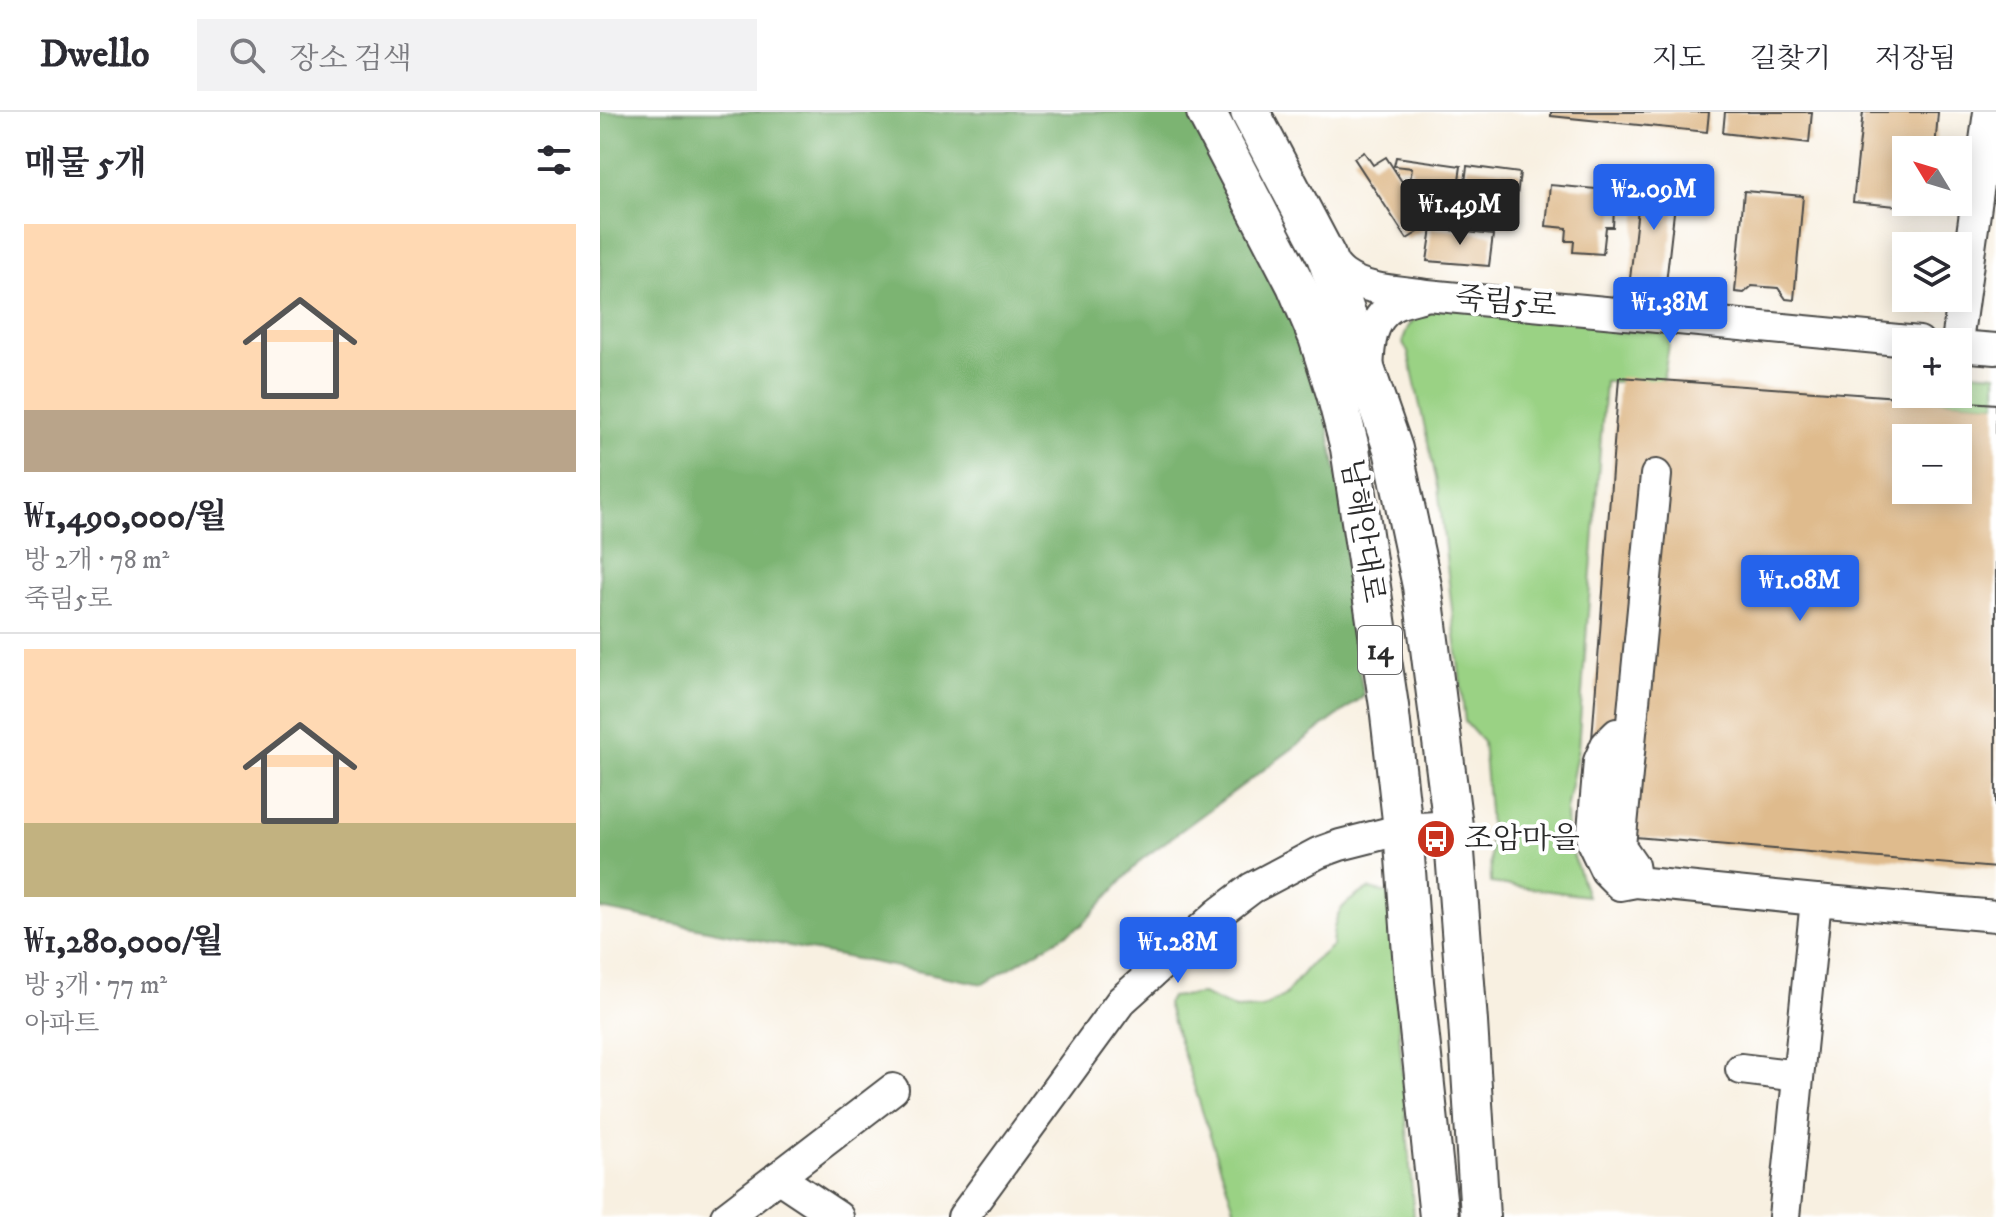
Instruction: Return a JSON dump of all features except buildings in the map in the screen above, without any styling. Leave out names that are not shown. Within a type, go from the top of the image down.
[{"type":"main road","name":"남해안대로","points":[[1206,112],[1296,285],[1318,337],[1350,448],[1389,706],[1439,1217]]},
{"type":"main road","name":"남해안대로","points":[[1251,112],[1326,256],[1393,449],[1422,586],[1453,826],[1480,1217]]},
{"type":"street","points":[[1960,328],[1989,112]]},
{"type":"street","name":"죽림5로","points":[[1326,256],[1342,274],[1353,280],[1373,287],[1427,295],[1892,339]]},
{"type":"street","points":[[1368,381],[1369,343],[1377,322],[1394,306],[1427,295]]},
{"type":"street","points":[[1972,346],[1996,349]]},
{"type":"street","points":[[1636,882],[1633,865],[1620,846],[1656,475]]},
{"type":"street","points":[[1617,734],[1606,745],[1599,761],[1592,842],[1606,871],[1620,885],[1636,882],[1996,916]]},
{"type":"street","points":[[963,1217],[1121,1001],[1191,937],[1252,888],[1296,863],[1340,845],[1403,829],[1453,826]]},
{"type":"street","points":[[1784,1217],[1816,900]]},
{"type":"street","points":[[1741,1069],[1798,1076]]},
{"type":"street","points":[[726,1217],[893,1089]]},
{"type":"street","points":[[778,1177],[838,1217]]},
{"type":"green space","points":[[600,112],[1198,112],[1319,378],[1346,524],[1346,602],[1364,696],[1141,860],[1082,925],[983,984],[600,909]]},
{"type":"green space","points":[[1428,304],[1671,333],[1663,381],[1605,382],[1578,748],[1566,810],[1567,837],[1587,896],[1491,883],[1483,742],[1465,722],[1438,487],[1408,352],[1403,343],[1409,326]]},
{"type":"green space","points":[[1972,372],[1996,374],[1996,404],[1972,402]]},
{"type":"green space","points":[[1369,889],[1388,893],[1414,1217],[1237,1217],[1167,1004],[1171,997],[1202,994],[1236,1009],[1262,1008],[1285,995],[1308,967],[1332,946],[1340,910],[1351,899]]},
{"type":"place","name":"조암마을","points":[[1436,839]]}]
